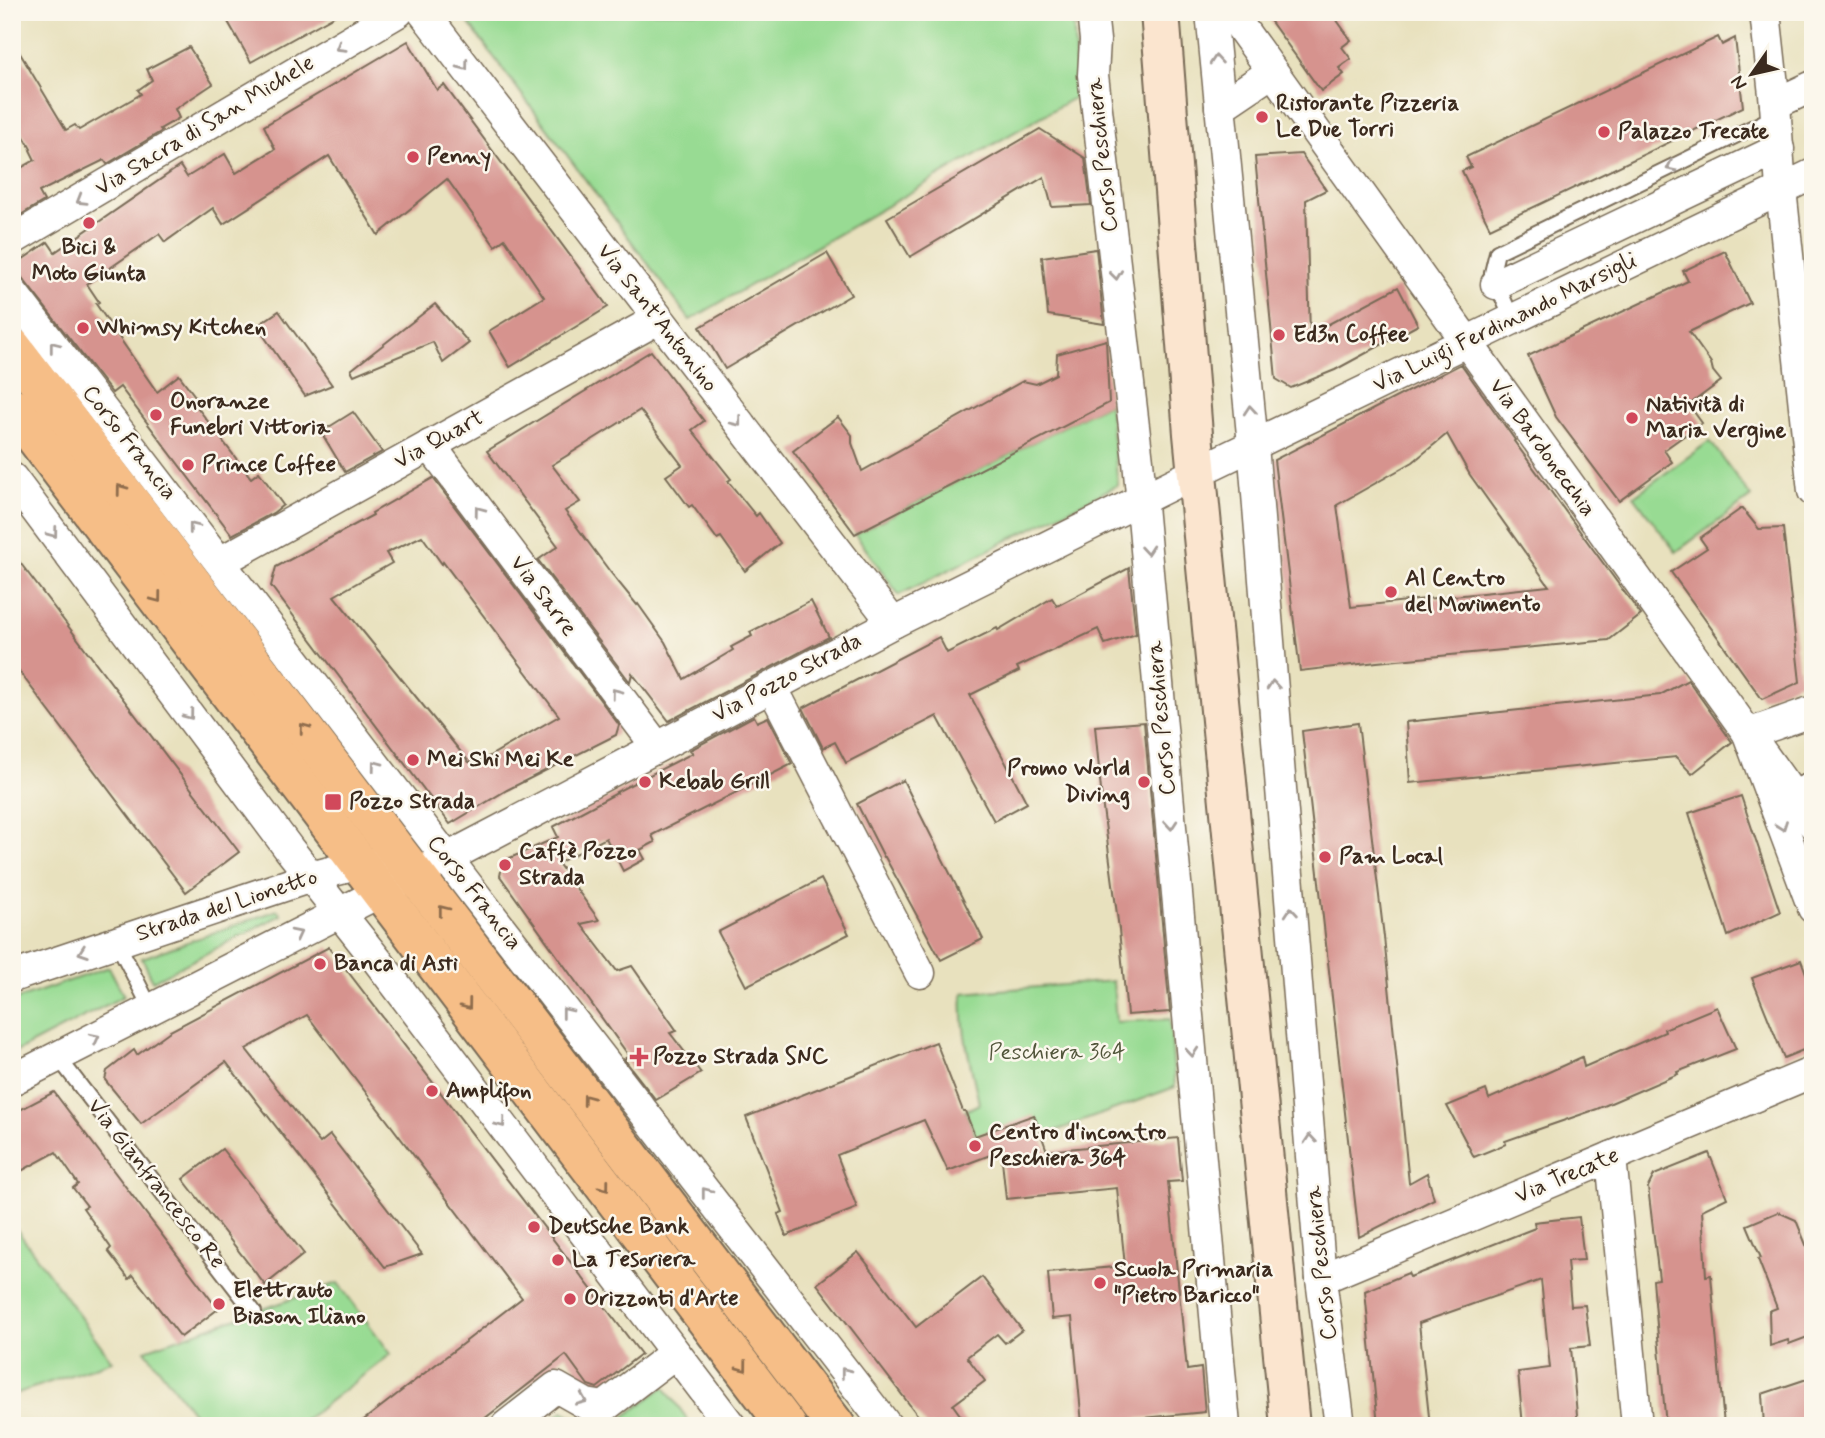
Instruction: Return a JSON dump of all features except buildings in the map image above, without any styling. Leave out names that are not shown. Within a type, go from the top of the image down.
[{"type":"main road","name":"Corso Peschiera","points":[[1160,12],[1197,472],[1290,1426]]},
{"type":"main road","name":"Corso Francia","points":[[12,347],[422,865],[836,1426]]},
{"type":"main road","points":[[12,407],[787,1426]]},
{"type":"street","name":"Via Sacra di San Michele","points":[[12,240],[398,12]]},
{"type":"street","name":"Via Sant'Antonino","points":[[423,12],[893,623]]},
{"type":"street","name":"Corso Peschiera","points":[[1092,12],[1095,40],[1093,75],[1142,499],[1225,1426]]},
{"type":"street","name":"Corso Peschiera","points":[[1211,12],[1253,445],[1321,1279],[1340,1426]]},
{"type":"street","name":"Via Bardonecchia","points":[[1230,12],[1748,734],[1800,784],[1813,824]]},
{"type":"street","points":[[1765,12],[1813,491]]},
{"type":"street","points":[[1220,107],[1272,72]]},
{"type":"street","points":[[1776,110],[1813,86]]},
{"type":"street","points":[[1496,284],[1779,149]]},
{"type":"street","name":"Via Luigi Ferdinando Marsigli","points":[[1197,472],[1813,174]]},
{"type":"street","name":"Corso Francia","points":[[12,292],[220,562],[422,865],[887,1426]]},
{"type":"street","name":"Via Quart","points":[[220,562],[658,319]]},
{"type":"street","name":"Via Sarre","points":[[429,445],[657,747]]},
{"type":"street","name":"Via Pozzo Strada","points":[[422,865],[657,747],[893,623],[1197,472]]},
{"type":"street","points":[[12,478],[311,877],[675,1353],[724,1423]]},
{"type":"street","points":[[772,687],[920,972]]},
{"type":"street","points":[[1813,711],[1748,734],[1813,908]]},
{"type":"street","name":"Strada del Lionetto","points":[[12,976],[311,877],[371,878],[422,865]]},
{"type":"street","points":[[12,1080],[340,913],[371,878]]},
{"type":"street","name":"Via Trecate","points":[[1321,1279],[1813,1072]]},
{"type":"street","points":[[1611,1157],[1637,1426]]},
{"type":"street","points":[[506,1426],[556,1387],[586,1404],[604,1407],[675,1353]]},
{"type":"lane","points":[[1512,319],[1492,273],[1497,252],[1776,110]]},
{"type":"lane","points":[[117,942],[152,1009]]},
{"type":"lane","name":"Via Gianfrancesco Re","points":[[58,1057],[254,1312]]},
{"type":"green space","points":[[482,12],[1073,12],[1077,96],[690,320],[467,21]]},
{"type":"green space","points":[[1109,403],[1118,485],[899,595],[855,534]]},
{"type":"green space","points":[[1710,441],[1751,497],[1676,552],[1634,496]]},
{"type":"green space","points":[[278,910],[281,915],[153,981],[142,958]]},
{"type":"green space","points":[[109,967],[124,996],[12,1054],[12,1001]]},
{"type":"green space","name":"Peschiera 364","points":[[1113,981],[1116,1022],[1170,1019],[1175,1087],[1042,1136],[975,1136],[965,1111],[979,1104],[965,1035],[963,993]]},
{"type":"green space","points":[[12,1223],[112,1361],[12,1395]]},
{"type":"green space","points":[[338,1283],[391,1354],[297,1426],[203,1426],[145,1350]]},
{"type":"green space","points":[[664,1387],[691,1424],[612,1426]]},
{"type":"green space","points":[[563,1411],[590,1426],[543,1426]]},
{"type":"place","name":"Ristorante Pizzeria Le Due Torri","points":[[1262,117]]},
{"type":"place","name":"Palazzo Trecate","points":[[1604,132]]},
{"type":"place","name":"Penny","points":[[413,157]]},
{"type":"place","name":"Bici & Moto Giunta","points":[[89,223]]},
{"type":"place","name":"Whimsy Kitchen","points":[[83,328]]},
{"type":"place","name":"Ed3n Coffee","points":[[1279,335]]},
{"type":"place","name":"Onoranze Funebri Vittoria","points":[[156,415]]},
{"type":"place","name":"Natività di Maria Vergine","points":[[1632,418]]},
{"type":"place","name":"Prince Coffee","points":[[188,465]]},
{"type":"place","name":"Al Centro del Movimento","points":[[1391,592]]},
{"type":"place","name":"Mei Shi Mei Ke","points":[[413,760]]},
{"type":"place","name":"Kebab Grill","points":[[645,782]]},
{"type":"place","name":"Promo World Diving","points":[[1144,782]]},
{"type":"place","name":"Pozzo Strada","points":[[333,802]]},
{"type":"place","name":"Pam Local","points":[[1325,857]]},
{"type":"place","name":"Caffè Pozzo Strada","points":[[505,865]]},
{"type":"place","name":"Banca di Asti","points":[[320,964]]},
{"type":"place","name":"Pozzo Strada SNC","points":[[639,1057]]},
{"type":"place","name":"Amplifon","points":[[432,1091]]},
{"type":"place","name":"Centro d'incontro Peschiera 364","points":[[975,1146]]},
{"type":"place","name":"Deutsche Bank","points":[[534,1227]]},
{"type":"place","name":"La Tesoriera","points":[[558,1260]]},
{"type":"place","name":"Scuola Primaria \"Pietro Baricco\"","points":[[1100,1283]]},
{"type":"place","name":"Orizzonti d'Arte","points":[[570,1299]]},
{"type":"place","name":"Elettrauto Biason Iliano","points":[[219,1304]]}]
